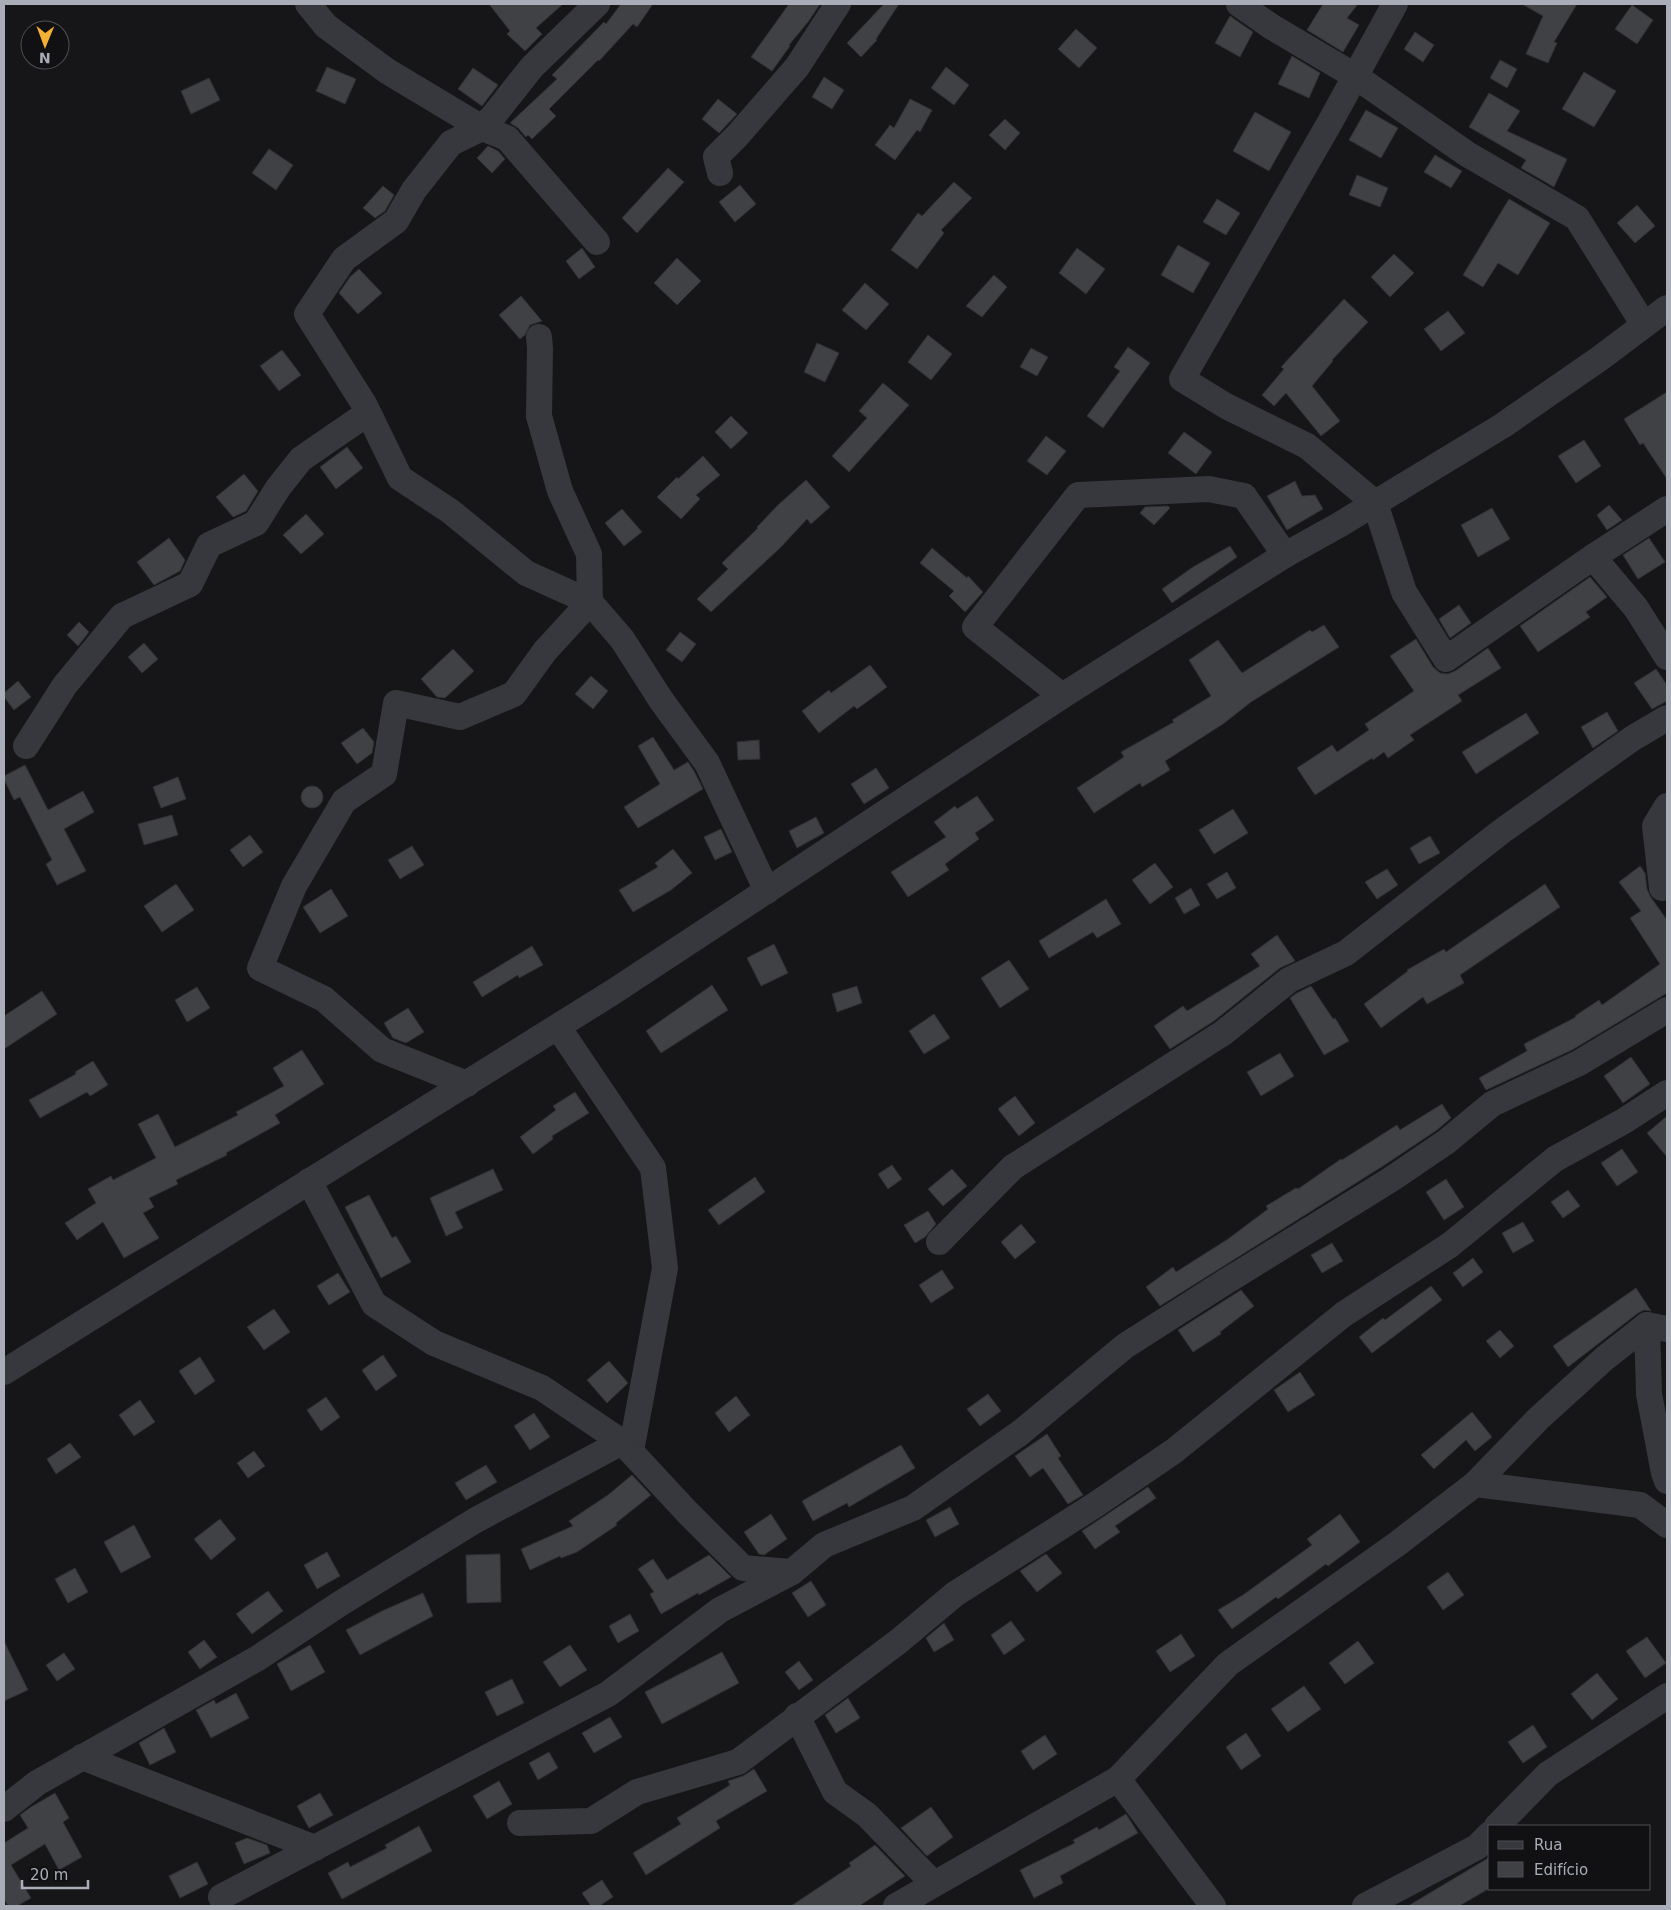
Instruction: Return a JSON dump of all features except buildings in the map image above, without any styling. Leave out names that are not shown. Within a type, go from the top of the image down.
[{"type":"street","points":[[308,4],[326,26],[386,71],[482,128],[507,138],[597,242]]},
{"type":"street","points":[[597,4],[532,66],[482,128],[451,143],[414,190],[396,222],[344,259],[306,314],[368,413],[400,478],[450,511],[526,574],[590,602],[622,639],[661,700],[707,763],[767,890]]},
{"type":"street","points":[[720,173],[716,157],[797,68],[838,4]]},
{"type":"street","points":[[1239,4],[1272,28],[1355,76],[1467,154],[1577,218],[1644,325]]},
{"type":"street","points":[[1395,4],[1182,379],[1226,406],[1307,446],[1375,503],[1404,592],[1446,659],[1593,557],[1667,509]]},
{"type":"street","points":[[4,1372],[558,1027],[1062,696],[1285,555],[1502,426],[1599,359],[1667,308]]},
{"type":"street","points":[[467,1084],[382,1050],[324,999],[260,968],[294,886],[344,801],[384,774],[396,703],[460,717],[514,694],[544,651],[590,602],[589,554],[560,491],[538,416],[539,337]]},
{"type":"street","points":[[26,746],[65,685],[122,616],[190,584],[209,546],[256,523],[278,488],[301,459],[368,413]]},
{"type":"street","points":[[1062,696],[975,627],[1078,495],[1209,489],[1244,496],[1285,555]]},
{"type":"street","points":[[1593,557],[1636,608],[1667,657]]},
{"type":"street","points":[[940,1242],[1013,1167],[1223,1033],[1289,980],[1346,953],[1502,831],[1633,738],[1667,718]]},
{"type":"street","points":[[1662,888],[1654,826],[1667,806]]},
{"type":"street","points":[[220,1897],[608,1694],[720,1610],[792,1572],[824,1545],[913,1508],[1020,1433],[1125,1346],[1390,1180],[1446,1142],[1492,1104],[1579,1063],[1667,1010]]},
{"type":"street","points":[[558,1027],[653,1168],[665,1268],[627,1447]]},
{"type":"street","points":[[520,1823],[591,1821],[637,1792],[738,1762],[905,1637],[955,1594],[1095,1505],[1174,1451],[1344,1314],[1450,1245],[1554,1158],[1624,1121],[1667,1093]]},
{"type":"street","points":[[309,1181],[374,1304],[434,1343],[542,1388],[627,1447],[688,1513],[743,1568],[792,1572]]},
{"type":"street","points":[[1657,1327],[1649,1394],[1667,1481]]},
{"type":"street","points":[[896,1906],[1118,1779],[1228,1664],[1397,1544],[1475,1484],[1538,1419],[1605,1358],[1657,1327]]},
{"type":"street","points":[[4,1809],[37,1783],[258,1658],[341,1603],[476,1520],[627,1447]]},
{"type":"street","points":[[1475,1484],[1640,1505],[1667,1525]]},
{"type":"street","points":[[1499,1825],[1548,1774],[1667,1696]]},
{"type":"street","points":[[797,1716],[835,1792],[867,1815],[934,1884]]},
{"type":"street","points":[[82,1757],[315,1848]]},
{"type":"street","points":[[1118,1779],[1213,1906]]},
{"type":"street","points":[[1365,1906],[1477,1847],[1488,1836]]}]
